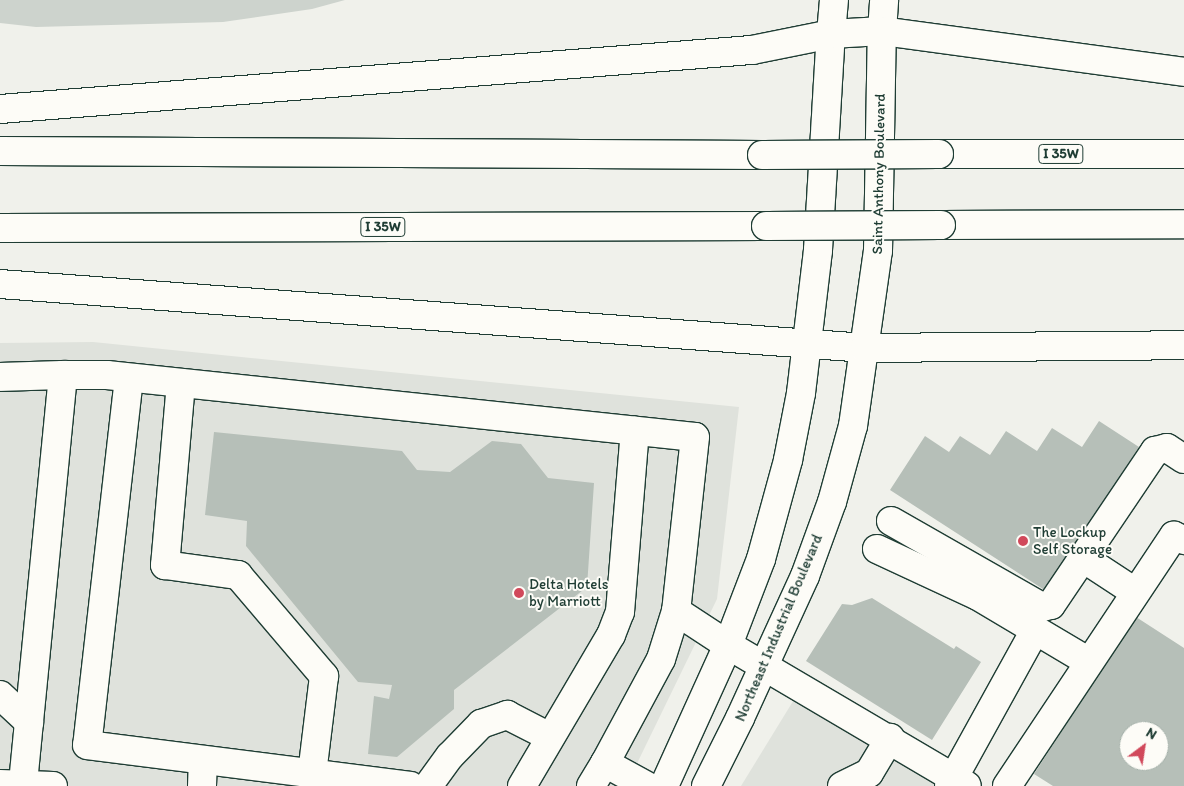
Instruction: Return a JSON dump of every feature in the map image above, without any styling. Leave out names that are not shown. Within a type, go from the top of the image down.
[{"type":"main road","points":[[664,786],[728,645],[761,559],[788,460],[807,344],[818,250],[834,0]]},
{"type":"main road","name":"Saint Anthony Boulevard","points":[[866,348],[878,251],[884,0]]},
{"type":"main road","points":[[0,109],[752,50],[831,34],[882,31],[1184,72]]},
{"type":"main road","name":"I 35W","points":[[0,151],[762,155],[1184,154]]},
{"type":"main road","name":"I 35W","points":[[0,228],[1184,224]]},
{"type":"main road","points":[[0,284],[866,348],[1184,345]]},
{"type":"main road","name":"Northeast Industrial Boulevard","points":[[706,786],[805,576],[832,502],[853,426],[866,348]]},
{"type":"main road","points":[[0,377],[63,375],[129,378],[695,437],[676,610],[661,659],[598,775],[647,786]]},
{"type":"main road","points":[[53,786],[11,783],[29,722],[63,375]]},
{"type":"main road","points":[[129,378],[87,745],[202,773],[312,774],[410,786]]},
{"type":"main road","points":[[181,383],[165,565],[238,575],[324,676],[312,774]]},
{"type":"main road","points":[[522,786],[611,635],[620,612],[635,431]]},
{"type":"main road","points":[[891,521],[1042,607],[1051,605],[1155,451],[1167,448],[1184,460]]},
{"type":"main road","points":[[1007,786],[1135,592],[1181,532]]},
{"type":"main road","points":[[877,549],[978,596],[1089,662]]},
{"type":"main road","points":[[1083,558],[1135,592]]},
{"type":"main road","points":[[676,610],[728,645],[890,738],[957,783],[1035,630]]},
{"type":"main road","points":[[0,695],[29,722]]},
{"type":"main road","points":[[428,786],[450,756],[481,724],[507,715],[550,737]]},
{"type":"main road","points":[[842,786],[868,773],[890,738]]},
{"type":"shaded area","points":[[0,0],[345,0],[312,9],[223,22],[36,27],[0,23]]},
{"type":"shaded area","points":[[93,342],[739,407],[717,599],[626,786],[0,786],[0,343]]},
{"type":"shaded area","points":[[795,698],[939,786],[741,786]]},
{"type":"building","name":"The Lockup Self Storage","points":[[1099,421],[1139,447],[1046,591],[890,490],[925,436],[949,452],[960,436],[990,455],[1006,431],[1037,451],[1052,428],[1082,447]]},
{"type":"building","name":"Delta Hotels by Marriott","points":[[214,432],[402,451],[417,470],[450,472],[492,441],[521,444],[548,478],[594,483],[587,587],[454,690],[454,709],[397,757],[368,754],[374,696],[389,699],[392,685],[358,682],[246,546],[247,521],[205,515]]},
{"type":"building","points":[[872,598],[954,649],[956,646],[981,662],[932,740],[806,661],[842,604],[852,605]]},
{"type":"building","points":[[1136,617],[1184,648],[1184,786],[1053,786],[1034,774]]},
{"type":"place","name":"The Lockup Self Storage","points":[[1023,541]]},
{"type":"place","name":"Delta Hotels by Marriott","points":[[519,593]]}]
